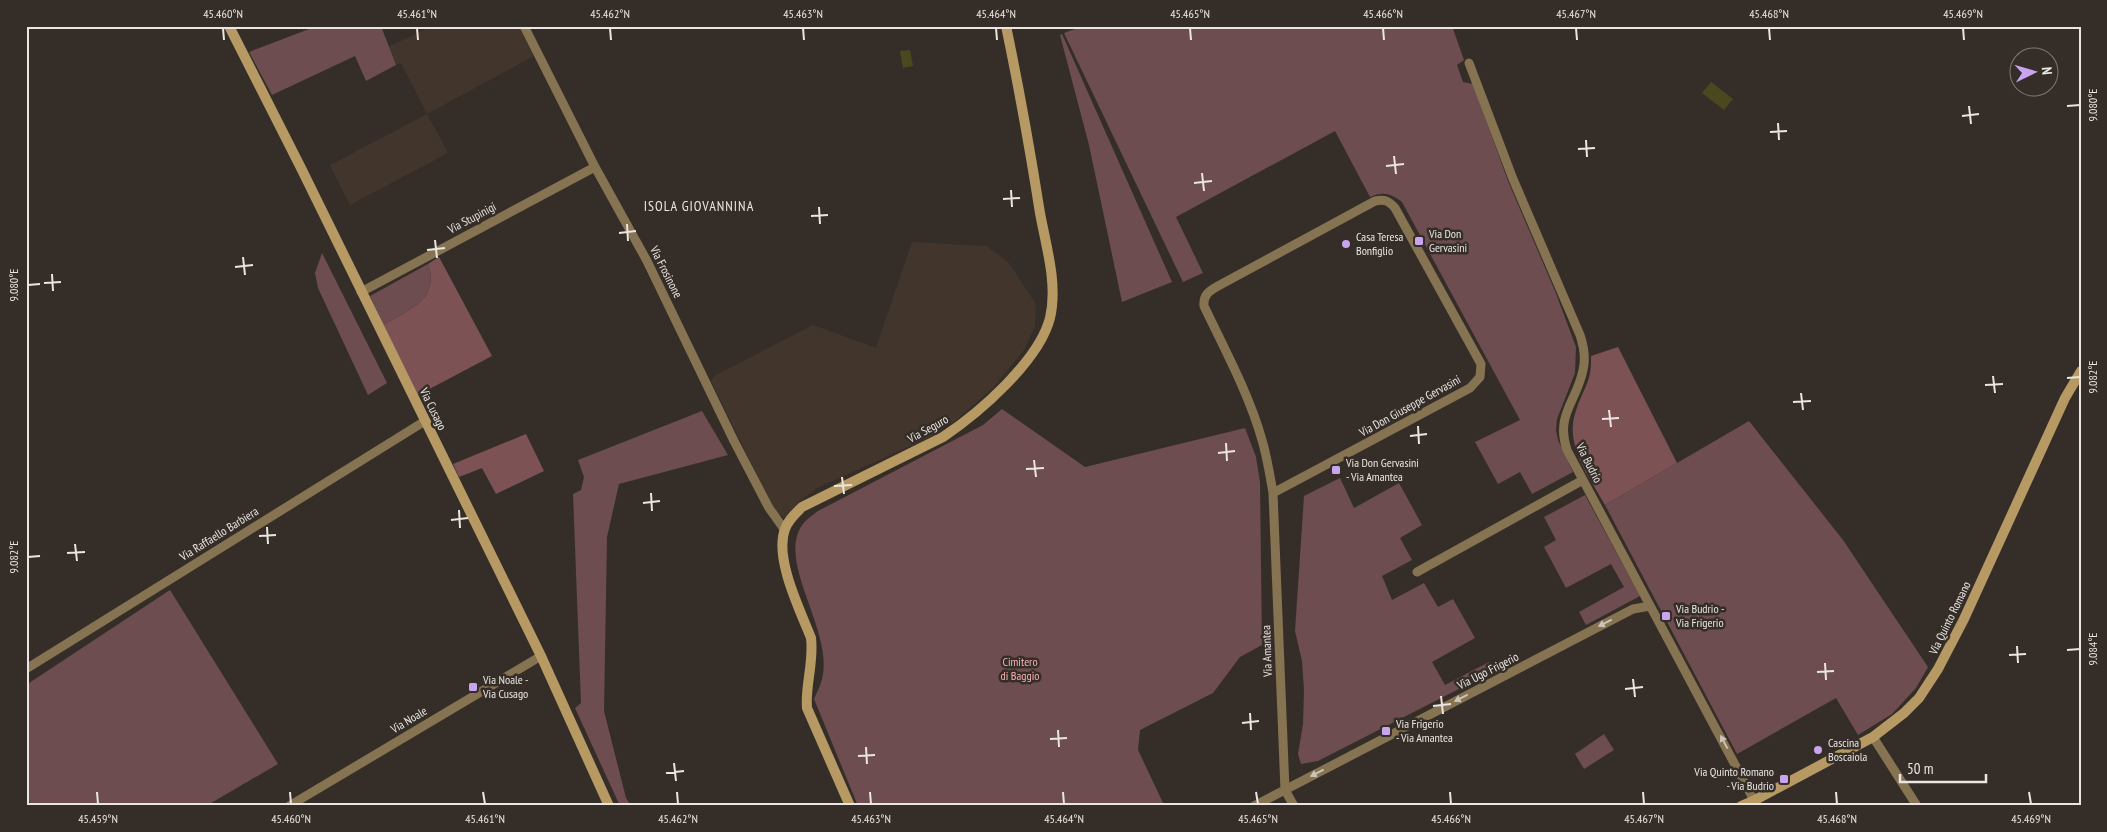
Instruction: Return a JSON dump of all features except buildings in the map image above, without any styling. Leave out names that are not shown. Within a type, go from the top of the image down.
[{"type":"street","name":"Via Cusago","points":[[229,26],[301,168],[541,656],[609,806]]},
{"type":"street","name":"Via Frosinone","points":[[524,26],[595,167],[647,261],[734,441],[769,508],[784,529]]},
{"type":"street","name":"Via Seguro","points":[[784,529],[802,507],[943,437],[964,423],[998,394],[1038,345],[1044,333],[1050,318],[1052,283],[1020,89],[1006,26]]},
{"type":"street","name":"Via Budrio","points":[[1469,63],[1513,179],[1580,335],[1585,359],[1583,372],[1565,414],[1562,426],[1567,450],[1756,803]]},
{"type":"street","name":"Via Stupinigi","points":[[361,292],[595,167]]},
{"type":"street","name":"Via Don Giuseppe Gervasini","points":[[1382,199],[1390,202],[1481,364],[1480,377],[1470,388],[1273,493],[1266,455],[1255,418],[1246,394],[1204,306],[1203,299],[1206,294],[1218,286],[1375,201],[1382,199]]},
{"type":"street","name":"Via Quinto Romano","points":[[1741,806],[1756,803],[1873,737],[1904,713],[1919,698],[1938,669],[1964,619],[2064,398],[2081,371]]},
{"type":"street","name":"Via Raffaello Barbiera","points":[[26,668],[425,421]]},
{"type":"street","points":[[1418,572],[1583,480]]},
{"type":"street","name":"Via Amantea","points":[[1273,493],[1285,790],[1294,806]]},
{"type":"street","points":[[784,529],[783,559],[811,638],[812,664],[806,699],[807,708],[850,806]]},
{"type":"street","name":"Via Ugo Frigerio","points":[[1254,806],[1633,609],[1650,606]]},
{"type":"street","name":"Via Noale","points":[[289,806],[541,656]]},
{"type":"street","points":[[1873,737],[1917,806]]},
{"type":"shaded area","points":[[432,26],[519,26],[534,56],[427,114],[401,63],[396,65],[388,47]]},
{"type":"shaded area","points":[[910,50],[913,66],[903,68],[900,51]]},
{"type":"shaded area","points":[[1711,82],[1733,99],[1724,110],[1702,93]]},
{"type":"shaded area","points":[[427,114],[448,153],[350,205],[330,165]]},
{"type":"shaded area","points":[[912,242],[987,246],[1009,263],[1036,304],[1035,326],[1024,350],[993,388],[955,421],[928,438],[817,488],[799,502],[784,518],[774,510],[711,381],[714,376],[813,325],[876,348]]},
{"type":"shaded area","points":[[439,257],[492,356],[418,395],[383,325],[412,308],[426,295],[430,286],[431,276],[428,264]]},
{"type":"shaded area","points":[[1618,347],[1677,463],[1605,505],[1586,473],[1576,450],[1573,426],[1575,414],[1590,373],[1591,356]]},
{"type":"shaded area","points":[[526,434],[544,471],[496,494],[482,468],[459,477],[453,464]]},
{"type":"green space","points":[[317,26],[381,26],[396,65],[366,81],[355,56],[272,95],[249,52]]},
{"type":"green space","points":[[1083,26],[1452,26],[1464,60],[1457,65],[1463,82],[1473,84],[1508,181],[1555,291],[1576,347],[1575,373],[1557,419],[1556,430],[1558,440],[1573,472],[1532,494],[1520,472],[1498,484],[1475,442],[1520,420],[1402,202],[1387,194],[1370,197],[1335,131],[1176,217],[1203,273],[1183,282],[1064,33]]},
{"type":"green space","points":[[1062,34],[1172,282],[1122,302],[1089,145],[1060,35]]},
{"type":"green space","points":[[322,253],[387,383],[368,395],[318,288],[315,273]]},
{"type":"green space","points":[[428,264],[431,276],[430,286],[426,295],[412,308],[383,325],[370,296]]},
{"type":"green space","name":"Cimitero di Baggio","points":[[1002,409],[1085,467],[1245,428],[1256,457],[1260,482],[1262,645],[1240,657],[1213,693],[1140,730],[1138,750],[1164,805],[858,806],[814,699],[823,674],[823,657],[820,639],[797,564],[795,548],[801,526],[818,511],[983,425]]},
{"type":"green space","points":[[702,411],[728,455],[619,484],[607,537],[604,711],[626,798],[631,806],[620,806],[575,708],[581,703],[573,494],[581,490],[584,477],[578,460]]},
{"type":"green space","points":[[1749,421],[1843,540],[1928,667],[1916,688],[1892,714],[1858,735],[1836,698],[1737,754],[1605,505]]},
{"type":"green space","points":[[1340,478],[1354,508],[1399,483],[1422,525],[1400,538],[1412,560],[1382,576],[1392,600],[1424,583],[1438,607],[1453,599],[1475,638],[1432,662],[1445,685],[1489,662],[1494,671],[1318,761],[1301,764],[1298,754],[1303,724],[1304,690],[1302,661],[1295,631],[1304,496]]},
{"type":"green space","points":[[1585,495],[1640,596],[1586,625],[1579,612],[1624,587],[1611,564],[1566,588],[1544,547],[1556,540],[1544,517]]},
{"type":"green space","points":[[170,590],[278,764],[206,806],[32,806],[26,795],[26,685]]},
{"type":"green space","points":[[1604,734],[1614,750],[1584,769],[1575,754]]},
{"type":"place","name":"Via Don Gervasini","points":[[1419,241]]},
{"type":"place","name":"Casa Teresa Bonfiglio","points":[[1346,244]]},
{"type":"place","name":"Via Don Gervasini - Via Amantea","points":[[1336,470]]},
{"type":"place","name":"Via Budrio - Via Frigerio","points":[[1666,616]]},
{"type":"place","name":"Via Noale - Via Cusago","points":[[473,687]]},
{"type":"place","name":"Via Frigerio - Via Amantea","points":[[1386,731]]},
{"type":"place","name":"Cascina Boscaiola","points":[[1818,750]]},
{"type":"place","name":"Via Quinto Romano - Via Budrio","points":[[1784,779]]},
{"type":"district","name":"ISOLA GIOVANNINA","points":[[699,206]]}]
